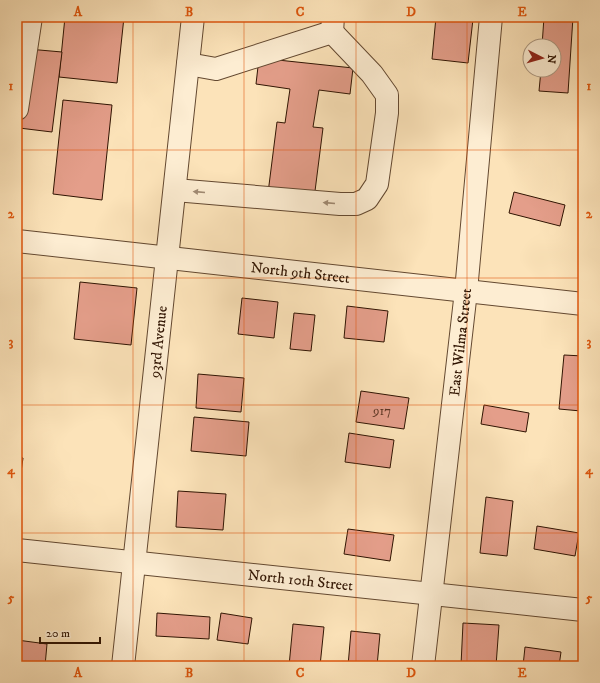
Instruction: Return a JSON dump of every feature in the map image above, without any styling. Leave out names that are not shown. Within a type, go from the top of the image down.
[{"type":"street","points":[[18,101],[23,39],[31,17]]},
{"type":"street","name":"93rd Avenue","points":[[123,666],[193,17]]},
{"type":"street","name":"East Wilma Street","points":[[423,666],[466,291],[491,17]]},
{"type":"street","points":[[174,190],[340,204],[356,204],[367,199],[377,184],[387,113],[387,95],[333,24],[240,62],[216,69],[188,64]]},
{"type":"street","name":"North 9th Street","points":[[17,241],[583,304]]},
{"type":"street","name":"North 10th Street","points":[[17,550],[583,610]]},
{"type":"building","points":[[65,17],[124,17],[117,83],[59,77]]},
{"type":"building","points":[[436,17],[473,19],[468,63],[432,59]]},
{"type":"building","points":[[544,17],[573,17],[568,93],[539,91],[540,78],[562,78],[562,38],[543,38]]},
{"type":"building","points":[[28,49],[62,52],[52,132],[19,128]]},
{"type":"building","points":[[259,58],[353,68],[350,94],[319,90],[313,127],[323,128],[314,199],[268,193],[277,122],[285,123],[290,89],[256,84]]},
{"type":"building","points":[[63,100],[112,105],[102,200],[53,194]]},
{"type":"building","points":[[514,192],[565,205],[560,226],[509,213]]},
{"type":"building","points":[[80,282],[137,288],[131,345],[74,339]]},
{"type":"building","points":[[242,298],[278,302],[274,338],[238,334]]},
{"type":"building","points":[[347,306],[388,311],[384,342],[344,338]]},
{"type":"building","points":[[294,313],[315,315],[311,351],[290,349]]},
{"type":"building","points":[[564,355],[583,356],[581,411],[559,409]]},
{"type":"building","points":[[198,374],[244,378],[241,412],[196,408]]},
{"type":"building","points":[[361,391],[409,398],[404,429],[356,422]]},
{"type":"building","points":[[484,405],[529,413],[526,432],[481,424]]},
{"type":"building","points":[[194,417],[249,422],[246,456],[191,451]]},
{"type":"building","points":[[349,433],[394,440],[390,468],[345,462]]},
{"type":"building","points":[[17,457],[23,458],[18,493],[17,493]]},
{"type":"building","points":[[178,491],[226,494],[223,530],[176,527]]},
{"type":"building","points":[[486,497],[513,501],[507,556],[480,553]]},
{"type":"building","points":[[537,526],[579,533],[575,556],[534,549]]},
{"type":"building","points":[[348,529],[394,535],[390,561],[344,554]]},
{"type":"building","points":[[157,613],[210,617],[209,639],[156,636]]},
{"type":"building","points":[[221,613],[252,618],[248,644],[217,640]]},
{"type":"building","points":[[463,623],[499,625],[496,666],[461,665]]},
{"type":"building","points":[[293,624],[324,627],[320,666],[289,666]]},
{"type":"building","points":[[351,631],[380,634],[377,666],[348,666]]},
{"type":"building","points":[[17,640],[47,644],[45,666],[17,666]]},
{"type":"building","points":[[525,647],[561,652],[559,666],[523,666]]}]
